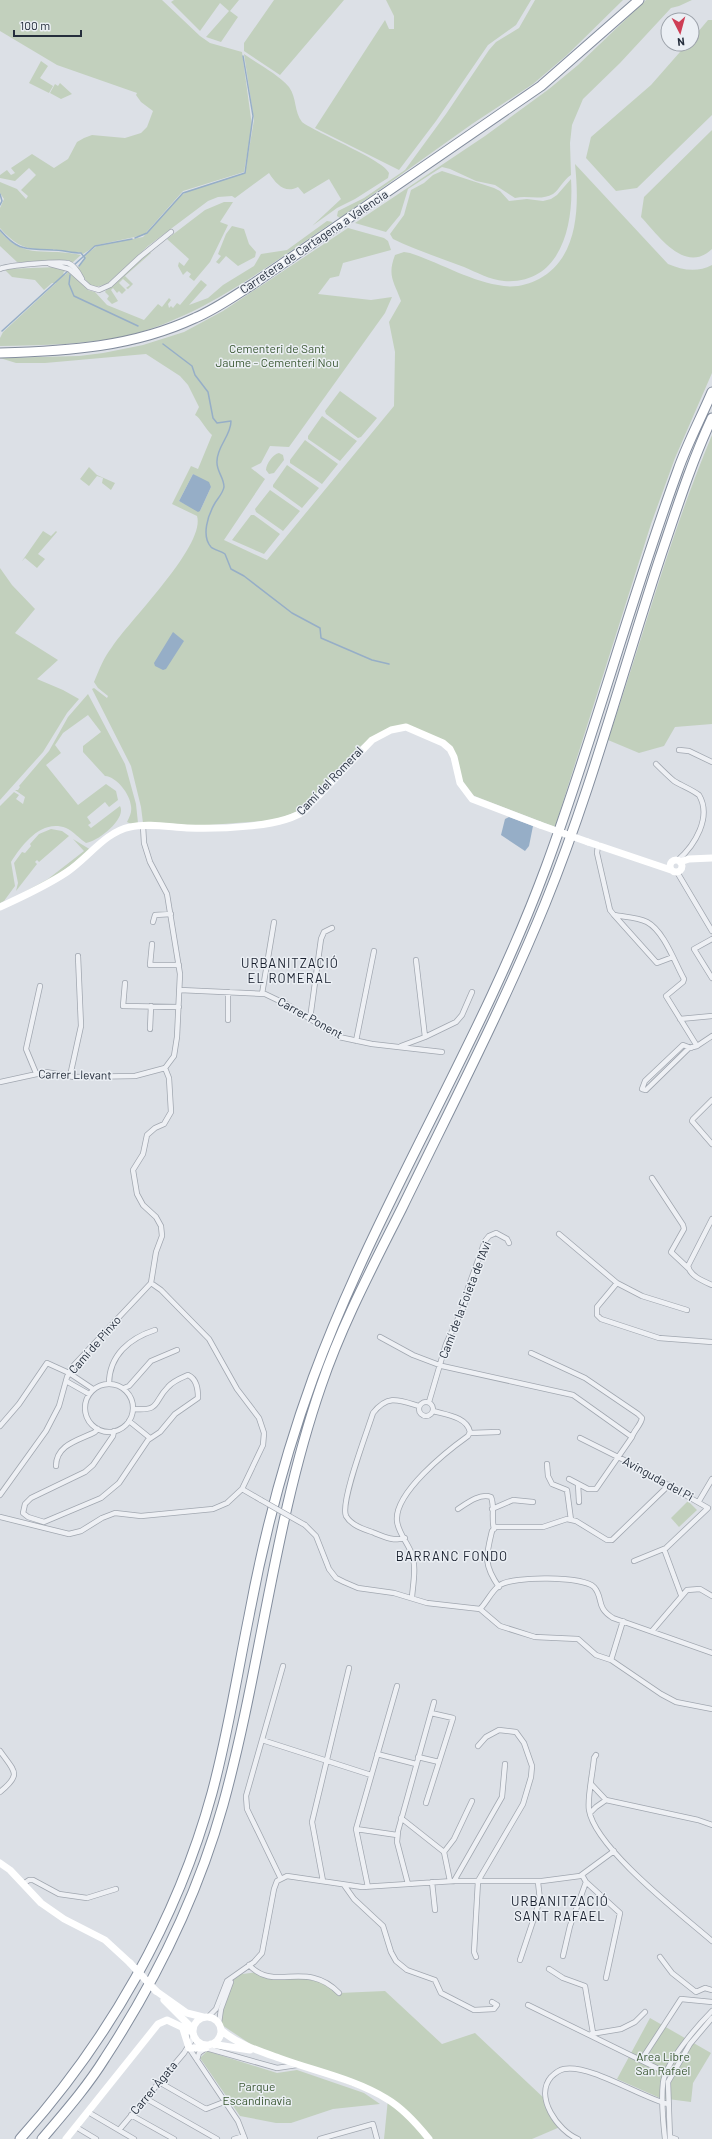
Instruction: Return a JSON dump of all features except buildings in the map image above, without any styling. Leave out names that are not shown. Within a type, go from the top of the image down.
[{"type":"highway","name":"Carretera de Cartagena a Valencia","points":[[591,44],[631,0]]},
{"type":"highway","name":"Carretera de Cartagena a Valencia","points":[[0,352],[69,350],[108,346],[160,332],[210,311],[265,276],[504,112],[553,76],[639,0]]},
{"type":"highway","points":[[20,2139],[47,2110],[104,2032],[164,1922],[191,1857],[211,1796],[230,1718],[249,1614],[271,1515],[286,1458],[313,1378],[351,1282],[454,1074],[512,948],[545,868],[679,466],[712,392]]},
{"type":"highway","points":[[42,2139],[81,2092],[125,2025],[174,1936],[198,1881],[213,1836],[232,1769],[291,1489],[309,1421],[322,1381],[363,1285],[498,1011],[547,899],[589,784],[678,502],[712,418]]},
{"type":"street","points":[[0,269],[17,266],[50,264],[69,269],[85,284],[96,290],[106,287],[171,232]]},
{"type":"street","name":"Camí del Romeral","points":[[0,908],[67,872],[114,831],[143,826],[192,828],[240,826],[291,819],[305,810],[372,740],[391,730],[406,727],[439,741],[450,749],[454,757],[460,783],[472,799],[540,825],[656,865],[675,865]]},
{"type":"street","points":[[679,750],[689,751],[712,762]]},
{"type":"street","points":[[656,764],[674,781],[700,796],[706,806],[707,820],[705,830],[675,865]]},
{"type":"street","points":[[0,1517],[69,1534],[81,1531],[102,1518],[115,1513],[141,1516],[213,1509],[227,1503],[242,1489],[263,1445],[264,1433],[258,1418],[237,1389],[209,1339],[161,1290],[151,1283],[156,1252],[162,1236],[161,1226],[156,1216],[143,1205],[137,1194],[133,1170],[143,1154],[146,1135],[155,1128],[164,1124],[171,1112],[169,1078],[165,1068],[174,1056],[180,990],[179,965],[167,894],[150,862],[146,849],[143,826]]},
{"type":"street","points":[[598,845],[596,853],[610,910],[622,926],[657,963],[673,957]]},
{"type":"street","points":[[675,865],[689,859],[712,858]]},
{"type":"street","points":[[675,865],[712,931]]},
{"type":"street","points":[[153,922],[155,915],[171,914]]},
{"type":"street","points":[[615,917],[626,917],[647,922],[657,930],[684,979],[683,982],[666,996],[697,1046]]},
{"type":"street","points":[[622,926],[622,920],[626,917]]},
{"type":"street","points":[[262,994],[274,922]]},
{"type":"street","points":[[310,1019],[321,939],[324,932],[332,928]]},
{"type":"street","points":[[712,939],[694,949],[712,978]]},
{"type":"street","points":[[152,944],[150,965],[179,965]]},
{"type":"street","points":[[356,1040],[374,951]]},
{"type":"street","points":[[70,1076],[81,1026],[78,956]]},
{"type":"street","points":[[416,960],[425,1037]]},
{"type":"street","points":[[125,982],[123,1006],[179,1007]]},
{"type":"street","points":[[36,1073],[26,1050],[40,986]]},
{"type":"street","name":"Carrer Ponent","points":[[180,990],[262,994],[288,1005],[339,1037],[399,1047],[442,1052]]},
{"type":"street","points":[[228,992],[228,1020]]},
{"type":"street","points":[[399,1047],[425,1037],[456,1022],[462,1015],[472,992]]},
{"type":"street","points":[[150,1029],[152,1006]]},
{"type":"street","points":[[680,1019],[712,1016]]},
{"type":"street","points":[[690,1048],[683,1045],[645,1081],[642,1089],[646,1090],[690,1048],[697,1046],[712,1036]]},
{"type":"street","name":"Carrer Llevant","points":[[0,1082],[46,1072],[70,1076],[135,1076],[165,1068]]},
{"type":"street","points":[[712,1100],[693,1118],[692,1121],[712,1144]]},
{"type":"street","points":[[652,1178],[683,1225],[684,1229],[671,1252],[697,1278],[712,1285]]},
{"type":"street","points":[[688,1268],[712,1219]]},
{"type":"street","name":"Camí de la Foieta de l'Avi","points":[[440,1365],[446,1344],[464,1306],[468,1288],[485,1241],[489,1236],[496,1233],[510,1241],[509,1243]]},
{"type":"street","points":[[559,1234],[617,1283],[642,1296],[687,1310]]},
{"type":"street","name":"Camí de Pinxo","points":[[0,1495],[46,1431],[59,1406],[69,1373],[101,1335],[151,1283]]},
{"type":"street","points":[[617,1283],[597,1307],[597,1315],[601,1319],[659,1338],[712,1342]]},
{"type":"street","points":[[108,1384],[111,1366],[119,1352],[131,1340],[155,1330]]},
{"type":"street","points":[[380,1337],[413,1355],[440,1365],[429,1402]]},
{"type":"street","points":[[124,1388],[129,1386],[151,1361],[177,1350]]},
{"type":"street","points":[[531,1353],[585,1378],[638,1414],[642,1418],[641,1422],[634,1431],[632,1437]]},
{"type":"street","points":[[0,1426],[19,1404],[47,1363],[69,1373],[93,1389]]},
{"type":"street","name":"Avinguda del Pi","points":[[440,1365],[573,1395],[632,1437],[596,1488],[588,1489],[569,1479]]},
{"type":"street","points":[[114,1431],[113,1436],[93,1465],[85,1472],[30,1498],[25,1504],[23,1513],[28,1518],[44,1522],[101,1498],[119,1483],[150,1438],[160,1432],[175,1414],[195,1402],[198,1398],[196,1384],[188,1375],[168,1386],[153,1407],[145,1410],[134,1409]]},
{"type":"street","points":[[66,1381],[89,1394]]},
{"type":"street","points":[[102,1384],[115,1384],[124,1388],[131,1395],[134,1409],[129,1421],[120,1430],[110,1432],[98,1429],[91,1424],[86,1415],[85,1405],[89,1394],[93,1389],[102,1384]]},
{"type":"street","points":[[405,1538],[399,1540],[390,1538],[353,1524],[346,1517],[345,1500],[373,1413],[380,1405],[390,1400],[399,1400],[419,1406]]},
{"type":"street","points":[[419,1406],[422,1403],[429,1402]]},
{"type":"street","points":[[419,1406],[419,1412],[425,1416],[430,1415],[433,1411],[433,1405],[429,1402]]},
{"type":"street","points":[[433,1411],[464,1421],[469,1426],[470,1433]]},
{"type":"street","points":[[129,1421],[150,1438]]},
{"type":"street","points":[[56,1466],[56,1459],[60,1452],[68,1445],[98,1429]]},
{"type":"street","points":[[412,1597],[414,1573],[412,1554],[397,1520],[398,1510],[412,1486],[438,1458],[470,1433],[498,1432]]},
{"type":"street","name":"Avinguda del Pi","points":[[580,1438],[618,1457],[710,1508]]},
{"type":"street","points":[[547,1464],[548,1476],[552,1484],[567,1490],[569,1520]]},
{"type":"street","points":[[699,1502],[712,1479]]},
{"type":"street","points":[[578,1484],[579,1502]]},
{"type":"street","points":[[494,1529],[500,1526],[543,1527],[569,1520],[607,1540],[612,1540],[669,1485]]},
{"type":"street","points":[[242,1489],[305,1525],[316,1536],[329,1569],[336,1578],[358,1588],[412,1597],[427,1603],[480,1609],[500,1626],[535,1637],[578,1639],[596,1655],[611,1660],[660,1694],[676,1702],[712,1709]]},
{"type":"street","points":[[458,1509],[471,1500],[487,1495],[491,1497],[493,1501],[491,1520],[494,1529],[486,1557],[486,1564],[499,1587]]},
{"type":"street","points":[[492,1508],[513,1500],[533,1502]]},
{"type":"street","points":[[634,1561],[664,1549],[710,1508]]},
{"type":"street","points":[[664,1549],[681,1595]]},
{"type":"street","points":[[480,1609],[499,1587],[511,1581],[537,1579],[586,1582],[595,1588],[604,1612],[623,1621],[712,1653]]},
{"type":"street","points":[[652,1631],[681,1595],[687,1590],[692,1588],[700,1589],[712,1596]]},
{"type":"street","points":[[611,1660],[623,1621]]},
{"type":"street","points":[[281,1879],[246,1809],[246,1796],[283,1666]]},
{"type":"street","points":[[323,1881],[312,1822],[349,1668]]},
{"type":"street","points":[[368,1887],[356,1829],[397,1686]]},
{"type":"street","points":[[408,1884],[397,1842],[397,1835],[434,1702]]},
{"type":"street","points":[[426,1803],[453,1718],[431,1713]]},
{"type":"street","points":[[476,1957],[474,1952],[478,1882],[524,1804],[531,1777],[532,1766],[524,1743],[516,1732],[499,1730],[486,1737],[478,1746]]},
{"type":"street","points":[[262,1740],[371,1775]]},
{"type":"street","points":[[0,1751],[12,1767],[15,1777],[14,1781],[0,1792]]},
{"type":"street","points":[[377,1754],[416,1764]]},
{"type":"street","points":[[596,1755],[594,1758],[590,1814],[592,1821],[614,1851],[712,1941]]},
{"type":"street","points":[[418,1757],[439,1762]]},
{"type":"street","points":[[452,1881],[502,1797],[504,1764]]},
{"type":"street","points":[[592,1784],[606,1800],[698,1820],[712,1826]]},
{"type":"street","points":[[590,1814],[596,1807],[606,1800]]},
{"type":"street","points":[[444,1852],[454,1838],[472,1801]]},
{"type":"street","points":[[401,1818],[444,1852],[452,1881]]},
{"type":"street","points":[[356,1829],[397,1835]]},
{"type":"street","points":[[189,2047],[192,2040],[195,2022],[216,2009],[227,1981],[249,1965],[262,1953],[274,1889],[277,1881],[287,1876],[323,1881],[344,1886],[368,1887],[452,1881],[538,1882],[582,1875],[614,1851]]},
{"type":"street","points":[[0,1863],[10,1870],[41,1903],[64,1919],[105,1940],[130,1963],[193,2030],[198,2042],[276,2068],[298,2065]]},
{"type":"street","points":[[582,1875],[586,1882],[620,1913],[606,1978]]},
{"type":"street","points":[[23,1884],[29,1880],[33,1880],[59,1894],[88,1898],[116,1889]]},
{"type":"street","points":[[432,1882],[435,1910]]},
{"type":"street","points":[[520,1960],[540,1900],[538,1882]]},
{"type":"street","points":[[564,1956],[570,1926],[586,1882]]},
{"type":"street","points":[[344,1886],[354,1898],[383,1926],[393,1956],[407,1970],[431,1977],[437,1982],[441,1993],[474,2010],[494,2009],[497,2005],[492,2002]]},
{"type":"street","points":[[660,1958],[672,1973],[696,1992],[705,1988],[712,1990]]},
{"type":"street","points":[[249,1965],[262,1976],[274,1978],[304,1976],[318,1978],[331,1985],[339,1993]]},
{"type":"street","points":[[549,1969],[563,1978],[585,1986],[591,2034]]},
{"type":"street","points":[[197,2060],[199,2054],[218,2039],[221,2009],[234,1975]]},
{"type":"street","points":[[156,1991],[188,2013],[214,2018],[229,2037],[264,2053],[363,2087],[388,2099],[405,2112],[429,2139]]},
{"type":"street","points":[[642,2059],[681,1999],[712,2002]]},
{"type":"street","points":[[528,2005],[591,2034],[669,2074]]},
{"type":"street","points":[[669,2074],[696,2027],[712,2011]]},
{"type":"street","points":[[591,2034],[621,2028],[635,2022],[645,2012]]},
{"type":"street","points":[[676,2139],[668,2138],[663,2081],[700,2030],[712,2018]]},
{"type":"street","points":[[66,2139],[158,2024],[167,2020],[183,2029],[190,2031],[193,2030]]},
{"type":"street","points":[[183,2029],[189,2047],[238,2121],[245,2138],[234,2139]]},
{"type":"street","points":[[189,2047],[235,2047],[264,2053]]},
{"type":"street","name":"Carrer Àgata","points":[[119,2130],[189,2047]]},
{"type":"street","points":[[578,2139],[560,2127],[546,2100],[545,2092],[547,2082],[554,2074],[564,2069],[584,2070],[665,2103]]},
{"type":"street","points":[[159,2082],[206,2109],[224,2102]]},
{"type":"street","points":[[145,2098],[217,2139]]},
{"type":"street","points":[[88,2112],[134,2139]]},
{"type":"street","points":[[131,2115],[174,2139]]},
{"type":"street","points":[[320,2139],[373,2124],[377,2139]]},
{"type":"street","points":[[76,2127],[96,2139]]},
{"type":"green space","points":[[0,0],[162,0],[200,36],[210,43],[242,52],[252,126],[244,172],[183,191],[144,235],[97,245],[83,254],[60,250],[33,249],[17,243],[0,228],[0,208],[4,199],[0,193],[0,182],[17,189],[26,199],[28,196],[21,190],[36,175],[29,168],[15,181],[0,178],[0,175],[7,170],[11,175],[15,173],[11,168],[32,154],[54,168],[68,159],[77,142],[92,135],[125,138],[141,133],[147,127],[153,111],[141,102],[136,95],[137,93],[57,65],[0,31]]},
{"type":"green space","points":[[174,0],[239,0],[230,11],[238,17],[221,42],[206,37],[229,11],[220,3],[200,31],[171,2]]},
{"type":"green space","points":[[274,0],[344,0],[280,75],[244,51],[244,43]]},
{"type":"green space","points":[[386,0],[531,0],[516,25],[488,45],[436,121],[399,170],[315,128],[385,20],[389,29],[394,29],[394,16]]},
{"type":"green space","points":[[535,0],[623,0],[567,55],[533,84],[472,124],[340,218],[337,216],[338,211],[364,198],[405,170],[446,114],[489,50],[496,42],[519,28]]},
{"type":"green space","points":[[646,0],[692,0],[671,8],[667,12],[660,12],[660,20],[620,63],[583,99],[572,125],[570,143],[571,175],[553,194],[539,198],[515,198],[495,185],[476,181],[442,167],[408,189],[400,215],[386,232],[355,223],[485,136],[549,89],[578,65]]},
{"type":"green space","points":[[708,20],[712,20],[712,115],[637,188],[616,191],[586,158],[591,137],[651,85],[680,52],[700,52],[700,30]]},
{"type":"green space","points":[[244,54],[274,73],[289,87],[292,91],[299,118],[302,122],[376,161],[389,173],[388,178],[355,199],[337,208],[312,226],[341,199],[329,179],[304,194],[298,187],[293,189],[285,189],[281,187],[269,173],[235,198],[232,196],[218,197],[208,201],[148,246],[107,284],[96,287],[89,284],[77,269],[84,260],[84,256],[97,246],[143,237],[179,197],[188,191],[245,173],[254,120]]},
{"type":"green space","points":[[41,61],[48,66],[40,78],[53,86],[49,93],[29,83]]},
{"type":"green space","points":[[60,83],[72,94],[61,99],[50,93],[55,84],[58,86]]},
{"type":"green space","points":[[712,130],[712,249],[702,256],[692,258],[673,250],[641,217],[644,197]]},
{"type":"green space","name":"Cementeri de Sant Jaume - Cementeri Nou","points":[[575,164],[668,264],[690,270],[706,268],[712,265],[712,373],[675,458],[651,524],[555,827],[472,795],[464,787],[453,748],[414,727],[369,739],[354,752],[355,754],[303,809],[276,820],[196,826],[143,823],[141,807],[131,766],[92,689],[94,688],[107,698],[108,696],[98,688],[94,682],[104,659],[121,635],[164,583],[190,545],[197,529],[197,516],[172,504],[191,466],[198,469],[212,435],[195,415],[199,407],[188,385],[180,376],[146,354],[45,363],[16,363],[0,358],[79,356],[143,345],[184,332],[223,311],[348,228],[384,238],[388,241],[391,250],[343,263],[339,276],[330,278],[318,294],[371,300],[392,297],[385,313],[289,447],[270,446],[261,463],[251,468],[265,479],[224,540],[267,560],[394,406],[395,352],[389,322],[401,301],[392,278],[392,268],[395,255],[404,252],[410,253],[480,281],[492,284],[513,286],[535,281],[552,269],[562,257],[569,243],[574,228],[576,212]],"holes":[[[193,474],[211,487],[200,511],[179,501]]]},
{"type":"green space","points":[[442,171],[494,188],[500,191],[509,201],[527,199],[543,201],[551,199],[557,195],[571,179],[570,214],[566,232],[560,248],[551,262],[539,273],[524,280],[504,281],[483,276],[393,239],[390,234],[404,215],[411,190],[424,183],[433,175]]},
{"type":"green space","points":[[224,202],[233,202],[220,222],[228,225],[210,262],[194,281],[189,277],[191,274],[187,271],[183,275],[178,266],[179,262],[184,266],[189,259],[167,239],[205,210]]},
{"type":"green space","points":[[327,221],[333,222],[236,287],[185,315],[158,326],[130,335],[98,341],[65,344],[0,346],[0,338],[3,332],[56,283],[52,283],[44,290],[35,280],[12,277],[4,269],[59,267],[66,270],[63,273],[65,275],[69,271],[88,290],[95,292],[107,305],[144,320],[158,304],[162,307],[169,298],[171,300],[168,304],[169,308],[171,306],[173,308],[177,303],[180,305],[201,280],[207,285],[189,305],[208,298],[223,285],[254,266],[261,254],[287,250]]},
{"type":"green space","points":[[232,226],[244,229],[249,244],[256,252],[255,257],[238,266],[226,256],[219,264],[216,262],[221,256],[218,254],[226,234]]},
{"type":"green space","points":[[0,231],[9,240],[27,250],[81,255],[72,263],[17,262],[0,246]]},
{"type":"green space","points":[[150,252],[151,253],[125,276],[133,284],[128,289],[126,288],[130,285],[123,279],[119,283],[126,290],[122,294],[119,291],[117,293],[113,288],[111,290],[118,301],[112,304],[107,299],[109,296],[105,292],[106,290]]},
{"type":"green space","points":[[340,391],[377,418],[361,437],[358,438],[326,414],[325,411]]},
{"type":"green space","points":[[322,416],[357,441],[340,461],[308,439],[308,436]]},
{"type":"green space","points":[[712,435],[712,724],[675,727],[664,746],[639,753],[608,740],[670,548]]},
{"type":"green space","points":[[305,440],[338,464],[322,484],[290,463],[290,460]]},
{"type":"green space","points":[[279,453],[283,455],[284,460],[274,473],[269,474],[266,470],[267,465],[272,457]]},
{"type":"green space","points":[[287,465],[319,488],[302,508],[273,487]]},
{"type":"green space","points":[[89,467],[97,475],[115,483],[111,490],[102,483],[103,478],[97,476],[89,486],[80,479]]},
{"type":"green space","points":[[270,490],[300,511],[283,531],[256,512],[255,509]]},
{"type":"green space","points":[[251,515],[254,515],[280,534],[264,554],[232,540]]},
{"type":"green space","points":[[43,531],[51,536],[56,531],[57,532],[38,554],[45,559],[37,568],[25,558],[22,561]]},
{"type":"green space","points":[[0,568],[12,585],[35,609],[15,633],[58,660],[37,679],[63,690],[79,699],[67,713],[43,752],[0,800]]},
{"type":"green space","points":[[88,694],[125,764],[136,804],[138,823],[131,824],[127,822],[131,806],[128,796],[122,787],[114,779],[105,776],[83,752],[83,746],[101,732],[88,715],[63,733],[55,745],[61,753],[46,765],[78,805],[106,784],[116,791],[118,800],[109,807],[105,802],[87,817],[91,823],[88,825],[91,828],[120,806],[121,811],[119,817],[110,829],[91,842],[86,843],[69,829],[57,826],[41,830],[34,835],[21,848],[11,862],[15,886],[4,901],[0,903],[0,806],[14,792],[19,795],[16,799],[23,804],[25,797],[15,790],[18,790],[20,787],[19,786],[49,751],[68,717]]},
{"type":"green space","points":[[51,829],[62,831],[69,836],[39,862],[37,860],[35,862],[37,864],[16,891],[18,883],[14,863],[22,852],[25,853],[31,846],[30,844],[39,834]]},
{"type":"green space","points":[[73,839],[91,850],[52,879],[19,895],[48,879],[84,851]]},
{"type":"green space","points":[[688,1501],[697,1510],[679,1527],[671,1518]]},
{"type":"green space","points":[[257,1972],[279,1977],[318,1978],[339,1993],[385,1991],[442,2044],[475,2033],[546,2100],[560,2127],[532,2139],[384,2139],[388,2099],[264,2053],[219,2023],[235,1975]]},
{"type":"green space","name":"Area Libre San Rafael","points":[[650,2018],[711,2053],[693,2083],[691,2102],[660,2098],[617,2079]]},
{"type":"green space","name":"Parque Escandinavia","points":[[207,2051],[277,2073],[297,2070],[364,2093],[380,2104],[333,2109],[291,2123],[276,2123],[240,2116],[200,2058]]},
{"type":"water","points":[[193,474],[209,482],[211,487],[200,511],[198,512],[179,501]]},
{"type":"water","points":[[173,632],[184,641],[166,669],[163,670],[155,666],[154,663]]},
{"type":"water","points":[[509,817],[533,826],[529,846],[525,851],[501,835],[505,819]]},
{"type":"waterway","points":[[135,238],[147,233],[183,193],[245,173],[253,116],[243,56]]},
{"type":"waterway","points":[[0,194],[2,201],[0,205]]},
{"type":"waterway","points":[[0,230],[13,243],[24,248],[81,253],[85,258],[79,266]]},
{"type":"waterway","points":[[74,265],[95,246],[132,239]]},
{"type":"waterway","points":[[2,331],[69,270]]},
{"type":"waterway","points":[[70,275],[69,284],[74,296],[138,326]]},
{"type":"waterway","points":[[163,344],[192,366],[195,375],[208,392],[213,418],[217,423],[231,421],[229,431],[219,451],[217,465],[224,487],[222,493],[212,508],[206,531],[206,537],[211,547],[225,554],[231,569],[244,576],[292,613],[320,628],[321,638],[372,660],[389,664]]},
{"type":"district","name":"URBANITZACIÓ EL ROMERAL","points":[[290,970]]},
{"type":"district","name":"BARRANC FONDO","points":[[452,1556]]},
{"type":"district","name":"URBANITZACIÓ SANT RAFAEL","points":[[560,1908]]}]
